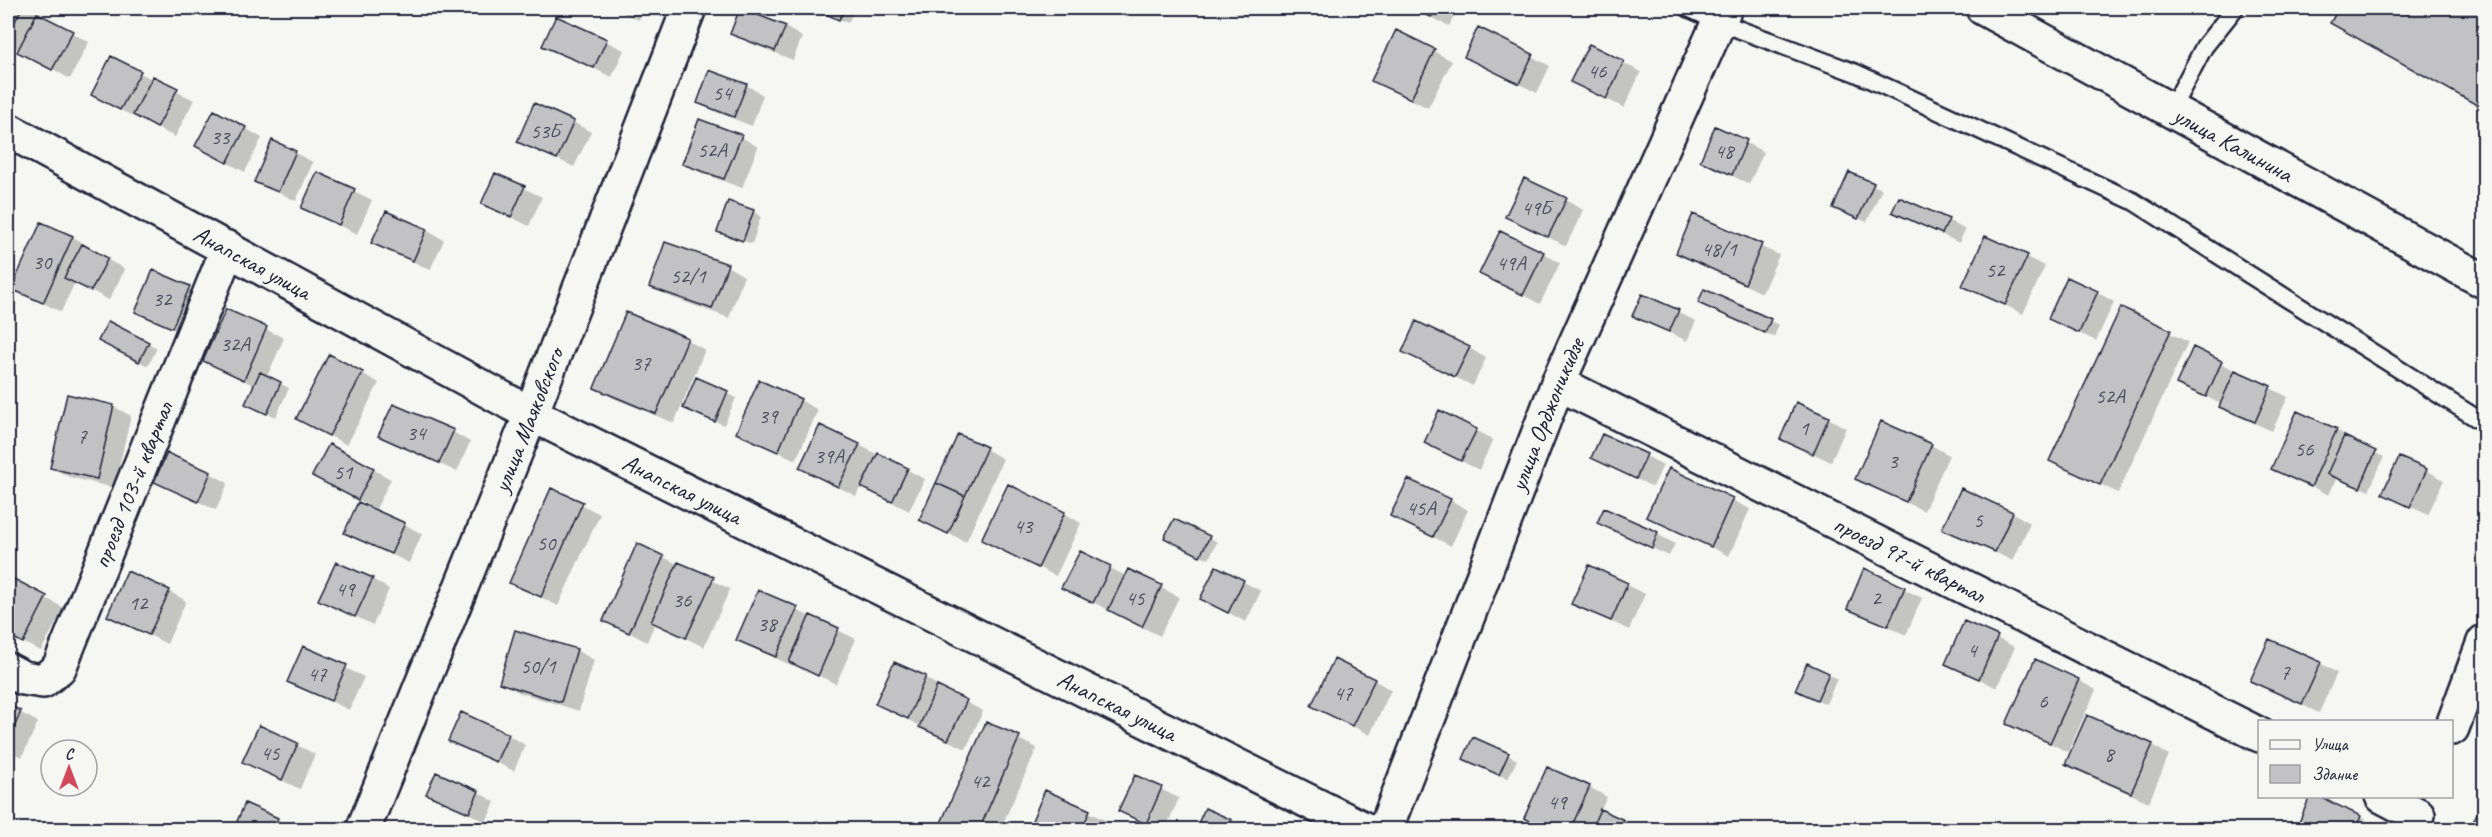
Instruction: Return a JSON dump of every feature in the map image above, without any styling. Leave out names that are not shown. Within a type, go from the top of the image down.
[{"type":"street","name":"улица Маяковского","points":[[363,830],[531,414],[689,8]]},
{"type":"street","name":"улица Калинина","points":[[1983,8],[2484,281]]},
{"type":"street","name":"улица Орджоникидзе","points":[[1385,830],[1558,383],[1722,15]]},
{"type":"street","name":"Анапская улица","points":[[8,130],[531,414],[1366,830]]},
{"type":"street","name":"проезд 103-й квартал","points":[[8,670],[23,678],[43,681],[59,668],[228,248]]},
{"type":"street","name":"проезд 97-й квартал","points":[[1558,383],[2258,734]]},
{"type":"street","points":[[2453,723],[2484,642]]},
{"type":"street","points":[[2386,798],[2419,814]]},
{"type":"lane","points":[[1688,8],[1722,15],[1856,73],[2133,201],[2484,423]]},
{"type":"lane","points":[[2171,110],[2204,47],[2235,8]]},
{"type":"building","points":[[8,8],[22,8],[8,35]]},
{"type":"building","points":[[740,8],[786,26],[775,51],[730,34]]},
{"type":"building","points":[[813,8],[845,8],[839,20]]},
{"type":"building","points":[[1411,8],[1436,8],[1431,17]]},
{"type":"building","points":[[2339,8],[2475,8],[2484,13],[2484,109],[2330,23]]},
{"type":"building","points":[[37,13],[73,31],[52,70],[17,52]]},
{"type":"building","points":[[556,16],[607,39],[594,68],[542,46]]},
{"type":"building","points":[[1478,27],[1533,54],[1519,84],[1464,57]]},
{"type":"building","points":[[1396,30],[1435,49],[1411,99],[1371,81]]},
{"type":"building","points":[[1589,44],[1624,61],[1606,99],[1570,82]]},
{"type":"building","points":[[111,56],[141,71],[120,110],[91,95]]},
{"type":"building","points":[[709,70],[747,84],[734,117],[697,103]]},
{"type":"building","points":[[153,76],[178,88],[157,128],[133,115]]},
{"type":"building","points":[[534,103],[574,121],[557,159],[517,142]]},
{"type":"building","points":[[214,110],[246,127],[227,163],[195,146]]},
{"type":"building","points":[[699,119],[742,135],[724,179],[682,164]]},
{"type":"building","points":[[1715,126],[1747,140],[1732,175],[1700,161]]},
{"type":"building","points":[[272,140],[296,151],[278,192],[254,182]]},
{"type":"building","points":[[317,172],[355,189],[339,225],[301,208]]},
{"type":"building","points":[[1849,172],[1874,183],[1858,219],[1833,208]]},
{"type":"building","points":[[495,173],[525,186],[511,217],[481,204]]},
{"type":"building","points":[[1524,178],[1567,198],[1548,237],[1505,217]]},
{"type":"building","points":[[1899,197],[1949,219],[1942,234],[1892,212]]},
{"type":"building","points":[[728,201],[754,210],[743,241],[717,232]]},
{"type":"building","points":[[386,211],[427,229],[413,261],[371,243]]},
{"type":"building","points":[[1693,214],[1762,244],[1745,284],[1676,253]]},
{"type":"building","points":[[41,222],[73,236],[43,303],[11,289]]},
{"type":"building","points":[[1500,231],[1544,252],[1523,295],[1479,274]]},
{"type":"building","points":[[1985,236],[2028,255],[2005,305],[1962,286]]},
{"type":"building","points":[[665,242],[728,264],[712,309],[649,287]]},
{"type":"building","points":[[82,244],[108,258],[91,291],[64,278]]},
{"type":"building","points":[[153,270],[190,286],[172,328],[135,312]]},
{"type":"building","points":[[2067,277],[2098,291],[2079,333],[2048,319]]},
{"type":"building","points":[[1704,289],[1771,319],[1765,333],[1698,303]]},
{"type":"building","points":[[1642,294],[1679,310],[1669,332],[1632,316]]},
{"type":"building","points":[[2121,307],[2171,330],[2100,485],[2049,461]]},
{"type":"building","points":[[226,309],[267,327],[244,380],[203,361]]},
{"type":"building","points":[[626,312],[688,338],[656,414],[594,388]]},
{"type":"building","points":[[108,321],[149,342],[139,362],[98,341]]},
{"type":"building","points":[[1416,321],[1470,347],[1455,377],[1402,352]]},
{"type":"building","points":[[2193,347],[2222,361],[2206,397],[2176,384]]},
{"type":"building","points":[[329,354],[363,372],[329,436],[296,419]]},
{"type":"building","points":[[2235,370],[2271,386],[2255,422],[2219,407]]},
{"type":"building","points":[[260,372],[281,382],[267,414],[245,404]]},
{"type":"building","points":[[696,377],[728,391],[715,422],[683,408]]},
{"type":"building","points":[[759,380],[801,399],[778,452],[736,433]]},
{"type":"building","points":[[67,394],[114,405],[97,479],[50,468]]},
{"type":"building","points":[[1796,402],[1829,417],[1813,454],[1780,439]]},
{"type":"building","points":[[393,404],[454,430],[439,463],[378,436]]},
{"type":"building","points":[[1439,410],[1477,429],[1461,461],[1424,443]]},
{"type":"building","points":[[2297,411],[2337,429],[2311,487],[2271,469]]},
{"type":"building","points":[[1881,421],[1932,444],[1906,502],[1855,479]]},
{"type":"building","points":[[820,425],[860,444],[838,487],[799,468]]},
{"type":"building","points":[[958,434],[987,447],[965,496],[936,483]]},
{"type":"building","points":[[1602,434],[1647,454],[1636,479],[1591,458]]},
{"type":"building","points":[[2344,436],[2376,451],[2360,488],[2327,474]]},
{"type":"building","points":[[329,444],[374,468],[358,500],[312,476]]},
{"type":"building","points":[[167,453],[211,472],[198,502],[154,482]]},
{"type":"building","points":[[878,453],[908,468],[892,502],[861,487]]},
{"type":"building","points":[[2399,457],[2427,469],[2410,507],[2382,494]]},
{"type":"building","points":[[1669,468],[1733,498],[1711,547],[1646,517]]},
{"type":"building","points":[[1408,479],[1451,499],[1433,537],[1390,516]]},
{"type":"building","points":[[936,483],[965,496],[948,534],[919,520]]},
{"type":"building","points":[[1008,484],[1065,512],[1038,568],[981,540]]},
{"type":"building","points":[[551,488],[583,502],[541,597],[509,583]]},
{"type":"building","points":[[1961,488],[2013,512],[1995,552],[1942,529]]},
{"type":"building","points":[[358,502],[405,523],[391,554],[344,533]]},
{"type":"building","points":[[1604,508],[1658,532],[1652,548],[1597,523]]},
{"type":"building","points":[[1174,519],[1210,536],[1200,556],[1164,538]]},
{"type":"building","points":[[637,543],[664,556],[629,633],[603,621]]},
{"type":"building","points":[[1080,551],[1111,566],[1093,603],[1061,588]]},
{"type":"building","points":[[336,562],[373,578],[355,617],[318,600]]},
{"type":"building","points":[[678,562],[714,577],[686,638],[651,622]]},
{"type":"building","points":[[1589,565],[1628,583],[1611,621],[1571,604]]},
{"type":"building","points":[[1216,566],[1244,580],[1228,613],[1200,599]]},
{"type":"building","points":[[1864,568],[1905,587],[1888,626],[1847,609]]},
{"type":"building","points":[[1128,569],[1162,585],[1142,627],[1108,610]]},
{"type":"building","points":[[127,571],[170,590],[149,635],[107,616]]},
{"type":"building","points":[[12,578],[47,596],[23,643],[8,635],[8,587]]},
{"type":"building","points":[[758,590],[798,607],[776,657],[736,640]]},
{"type":"building","points":[[810,615],[839,628],[818,676],[789,662]]},
{"type":"building","points":[[1964,621],[1998,636],[1979,679],[1945,664]]},
{"type":"building","points":[[515,630],[577,649],[561,702],[499,683]]},
{"type":"building","points":[[2269,639],[2321,662],[2302,704],[2250,681]]},
{"type":"building","points":[[303,646],[347,665],[331,701],[287,682]]},
{"type":"building","points":[[1334,659],[1375,679],[1352,726],[1311,706]]},
{"type":"building","points":[[2035,659],[2079,679],[2050,743],[2006,724]]},
{"type":"building","points":[[894,662],[926,676],[908,719],[875,704]]},
{"type":"building","points":[[1807,663],[1829,673],[1817,700],[1795,690]]},
{"type":"building","points":[[937,686],[967,700],[948,740],[919,727]]},
{"type":"building","points":[[8,704],[21,711],[8,742]]},
{"type":"building","points":[[461,712],[509,734],[496,762],[448,741]]},
{"type":"building","points":[[2087,715],[2153,744],[2131,793],[2065,764]]},
{"type":"building","points":[[986,722],[1020,736],[979,830],[950,830],[940,825]]},
{"type":"building","points":[[259,725],[298,743],[282,780],[242,762]]},
{"type":"building","points":[[1473,737],[1509,753],[1499,775],[1463,759]]},
{"type":"building","points":[[1547,767],[1590,786],[1570,830],[1550,830],[1524,818]]},
{"type":"building","points":[[436,772],[479,791],[469,813],[426,794]]},
{"type":"building","points":[[1135,775],[1162,787],[1146,824],[1118,811]]},
{"type":"building","points":[[1045,790],[1090,810],[1082,830],[1028,830]]},
{"type":"building","points":[[2484,797],[2484,830],[2476,830],[2471,827]]},
{"type":"building","points":[[2309,798],[2322,798],[2361,816],[2355,830],[2296,830]]},
{"type":"building","points":[[245,803],[278,818],[273,830],[243,830],[235,826]]},
{"type":"building","points":[[1205,808],[1232,820],[1228,830],[1195,830]]},
{"type":"building","points":[[1600,809],[1624,820],[1620,830],[1591,830]]}]
